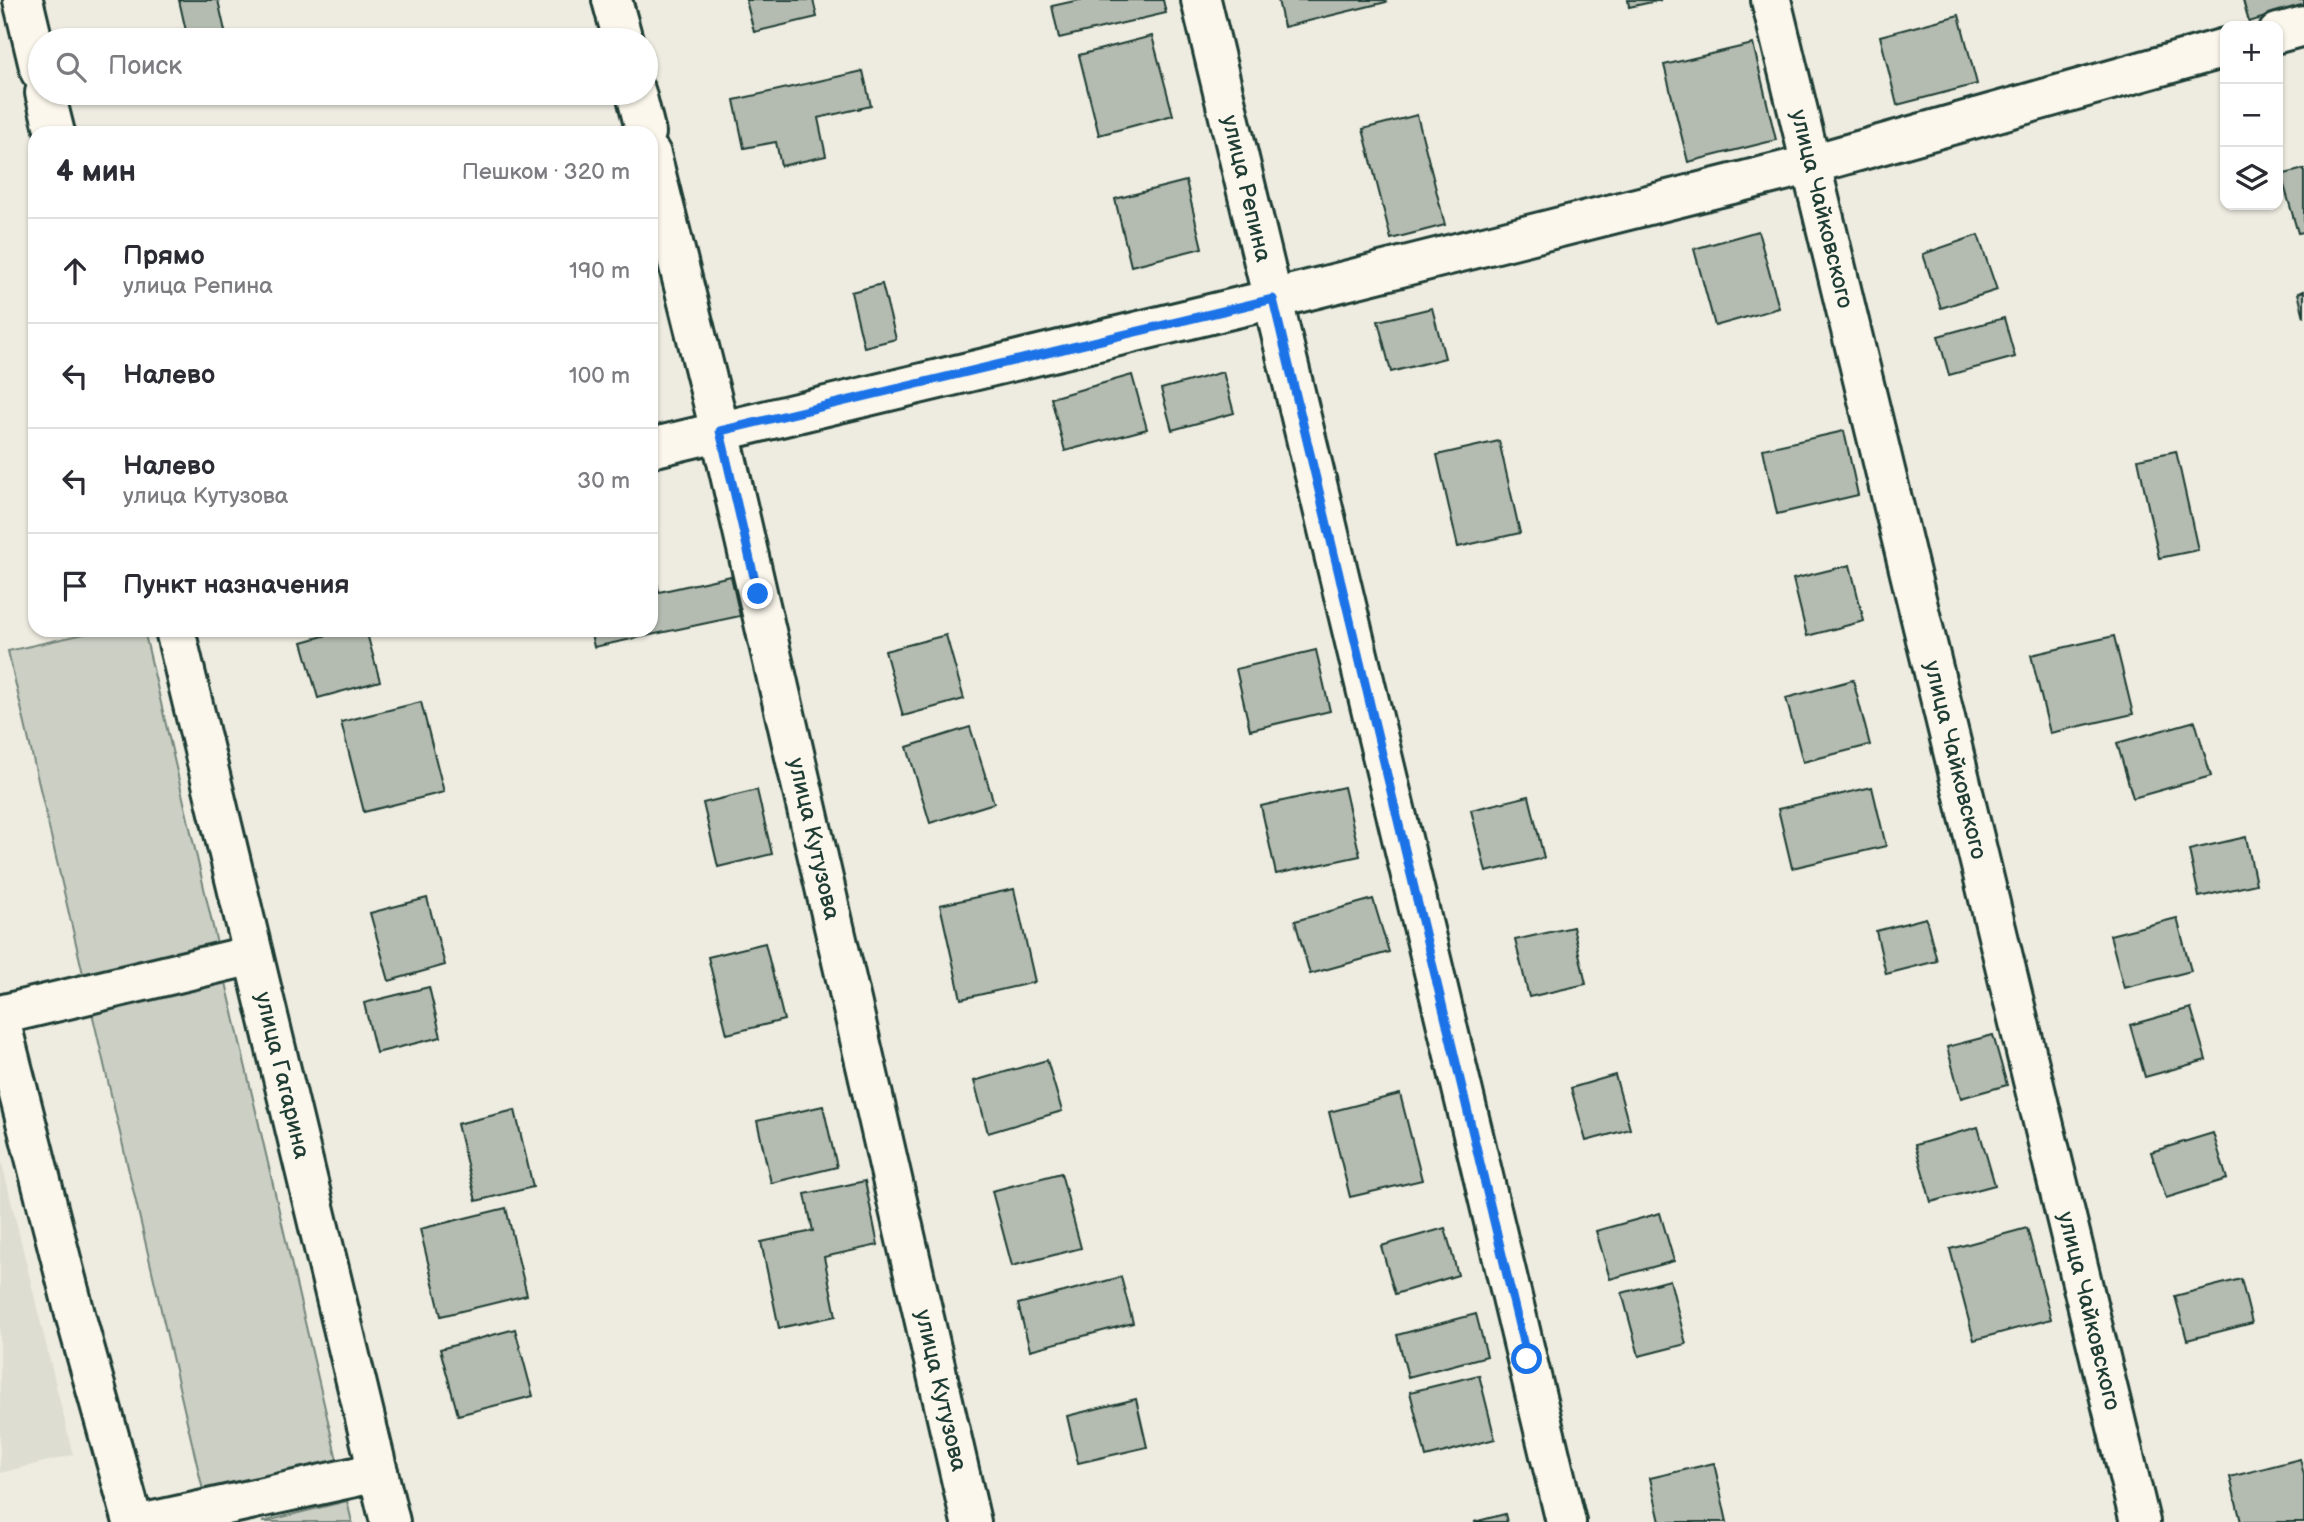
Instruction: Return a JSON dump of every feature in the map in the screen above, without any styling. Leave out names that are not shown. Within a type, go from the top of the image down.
[{"type":"street","points":[[23,0],[30,28]]},
{"type":"street","points":[[612,0],[619,28]]},
{"type":"street","name":"улица Репина","points":[[1201,0],[1566,1522]]},
{"type":"street","name":"улица Чайковского","points":[[1771,0],[2140,1522]]},
{"type":"street","points":[[2283,32],[2304,26]]},
{"type":"street","points":[[658,446],[1273,299],[1812,164],[2220,49]]},
{"type":"street","points":[[49,105],[53,126]]},
{"type":"street","points":[[639,105],[644,126]]},
{"type":"street","name":"улица Кутузова","points":[[658,183],[720,431],[971,1522]]},
{"type":"street","name":"улица Гагарина","points":[[177,637],[390,1522]]},
{"type":"street","points":[[133,1522],[75,1314],[0,1017],[253,955]]},
{"type":"street","points":[[149,1522],[378,1472]]},
{"type":"shaded area","points":[[70,637],[146,637],[338,1464],[205,1499],[8,651]]},
{"type":"shaded area","points":[[0,1155],[73,1455],[0,1473]]},
{"type":"shaded area","points":[[347,1501],[352,1522],[262,1522]]},
{"type":"building","points":[[179,0],[218,0],[224,28],[185,28]]},
{"type":"building","points":[[746,0],[813,0],[817,17],[754,32]]},
{"type":"building","points":[[1079,0],[1163,0],[1166,13],[1059,38],[1052,6]]},
{"type":"building","points":[[1278,0],[1385,0],[1386,2],[1284,27]]},
{"type":"building","points":[[1628,0],[1661,0],[1629,7]]},
{"type":"building","points":[[2243,0],[2304,0],[2304,5],[2249,21]]},
{"type":"building","points":[[1959,15],[1977,84],[1897,105],[1880,36]]},
{"type":"building","points":[[1152,36],[1173,115],[1099,135],[1079,55]]},
{"type":"building","points":[[1753,44],[1776,140],[1688,162],[1664,65]]},
{"type":"building","points":[[863,71],[871,106],[818,118],[826,156],[781,166],[776,142],[744,148],[734,100]]},
{"type":"building","points":[[1417,115],[1445,225],[1391,239],[1363,129]]},
{"type":"building","points":[[2304,169],[2304,232],[2298,233],[2283,174]]},
{"type":"building","points":[[1186,181],[1202,248],[1131,266],[1115,199]]},
{"type":"building","points":[[1758,231],[1779,308],[1715,326],[1694,249]]},
{"type":"building","points":[[1978,235],[1997,290],[1941,308],[1923,254]]},
{"type":"building","points":[[882,284],[896,339],[864,347],[851,292]]},
{"type":"building","points":[[2304,291],[2304,317],[2298,293]]},
{"type":"building","points":[[1432,308],[1445,358],[1391,372],[1378,321]]},
{"type":"building","points":[[2004,318],[2015,357],[1949,375],[1938,336]]},
{"type":"building","points":[[1223,372],[1234,413],[1172,430],[1161,389]]},
{"type":"building","points":[[1132,375],[1147,429],[1065,451],[1051,398]]},
{"type":"building","points":[[1844,431],[1858,495],[1777,514],[1763,449]]},
{"type":"building","points":[[1499,441],[1520,533],[1458,547],[1437,455]]},
{"type":"building","points":[[2176,451],[2198,550],[2159,558],[2138,459]]},
{"type":"building","points":[[1850,565],[1864,621],[1807,636],[1793,579]]},
{"type":"building","points":[[731,576],[740,616],[658,633],[658,587],[659,592]]},
{"type":"building","points":[[946,635],[964,699],[903,716],[885,651]]},
{"type":"building","points":[[2114,636],[2133,714],[2050,733],[2031,655]]},
{"type":"building","points":[[320,637],[368,637],[380,681],[318,698],[302,642]]},
{"type":"building","points":[[592,637],[641,637],[594,647]]},
{"type":"building","points":[[1316,650],[1330,711],[1250,730],[1236,669]]},
{"type":"building","points":[[1853,680],[1870,745],[1803,762],[1786,698]]},
{"type":"building","points":[[421,702],[444,792],[364,812],[341,722]]},
{"type":"building","points":[[2195,721],[2211,776],[2133,798],[2117,743]]},
{"type":"building","points":[[970,727],[994,803],[930,823],[907,747]]},
{"type":"building","points":[[1344,787],[1360,856],[1276,874],[1261,806]]},
{"type":"building","points":[[1872,787],[1886,846],[1792,868],[1778,809]]},
{"type":"building","points":[[757,790],[772,854],[718,867],[703,803]]},
{"type":"building","points":[[1529,796],[1544,858],[1486,872],[1471,810]]},
{"type":"building","points":[[2246,837],[2256,884],[2199,897],[2189,850]]},
{"type":"building","points":[[1014,889],[1035,982],[961,999],[940,905]]},
{"type":"building","points":[[427,898],[445,965],[389,981],[370,913]]},
{"type":"building","points":[[1373,899],[1389,952],[1310,974],[1295,921]]},
{"type":"building","points":[[1926,918],[1937,961],[1886,974],[1876,931]]},
{"type":"building","points":[[2177,918],[2191,971],[2124,988],[2110,935]]},
{"type":"building","points":[[1573,927],[1586,984],[1529,997],[1515,940]]},
{"type":"building","points":[[765,943],[784,1020],[727,1034],[708,957]]},
{"type":"building","points":[[429,987],[441,1037],[376,1053],[364,1003]]},
{"type":"building","points":[[2191,1008],[2206,1060],[2145,1077],[2130,1025]]},
{"type":"building","points":[[1993,1035],[2007,1085],[1961,1098],[1947,1047]]},
{"type":"building","points":[[1047,1060],[1062,1111],[988,1133],[974,1081]]},
{"type":"building","points":[[1615,1075],[1630,1129],[1586,1141],[1571,1088]]},
{"type":"building","points":[[1400,1094],[1422,1180],[1350,1197],[1329,1112]]},
{"type":"building","points":[[823,1106],[837,1167],[771,1183],[757,1121]]},
{"type":"building","points":[[515,1110],[533,1187],[476,1201],[457,1124]]},
{"type":"building","points":[[1978,1127],[1995,1185],[1931,1202],[1915,1145]]},
{"type":"building","points":[[2213,1133],[2227,1179],[2166,1198],[2151,1152]]},
{"type":"building","points":[[1061,1173],[1081,1248],[1012,1266],[992,1191]]},
{"type":"building","points":[[865,1181],[878,1245],[824,1257],[836,1316],[779,1328],[761,1242],[813,1231],[805,1194]]},
{"type":"building","points":[[506,1208],[527,1295],[441,1316],[420,1229]]},
{"type":"building","points":[[1660,1213],[1674,1261],[1610,1279],[1596,1231]]},
{"type":"building","points":[[1445,1228],[1458,1275],[1395,1294],[1381,1246]]},
{"type":"building","points":[[2027,1228],[2051,1319],[1974,1340],[1950,1249]]},
{"type":"building","points":[[1121,1277],[1133,1323],[1030,1350],[1018,1304]]},
{"type":"building","points":[[2241,1279],[2252,1323],[2187,1340],[2175,1296]]},
{"type":"building","points":[[1670,1280],[1686,1344],[1639,1356],[1622,1293]]},
{"type":"building","points":[[1476,1314],[1487,1356],[1408,1377],[1397,1335]]},
{"type":"building","points":[[515,1329],[533,1396],[458,1415],[440,1349]]},
{"type":"building","points":[[1479,1375],[1495,1439],[1426,1457],[1410,1392]]},
{"type":"building","points":[[1136,1399],[1147,1447],[1078,1463],[1067,1416]]},
{"type":"building","points":[[2300,1459],[2304,1475],[2304,1522],[2241,1522],[2230,1477]]},
{"type":"building","points":[[1714,1463],[1727,1522],[1660,1522],[1650,1478]]},
{"type":"building","points":[[1505,1514],[1507,1522],[1474,1522]]},
{"type":"route","points":[[758,594],[720,431],[1273,299],[1527,1359]]}]
